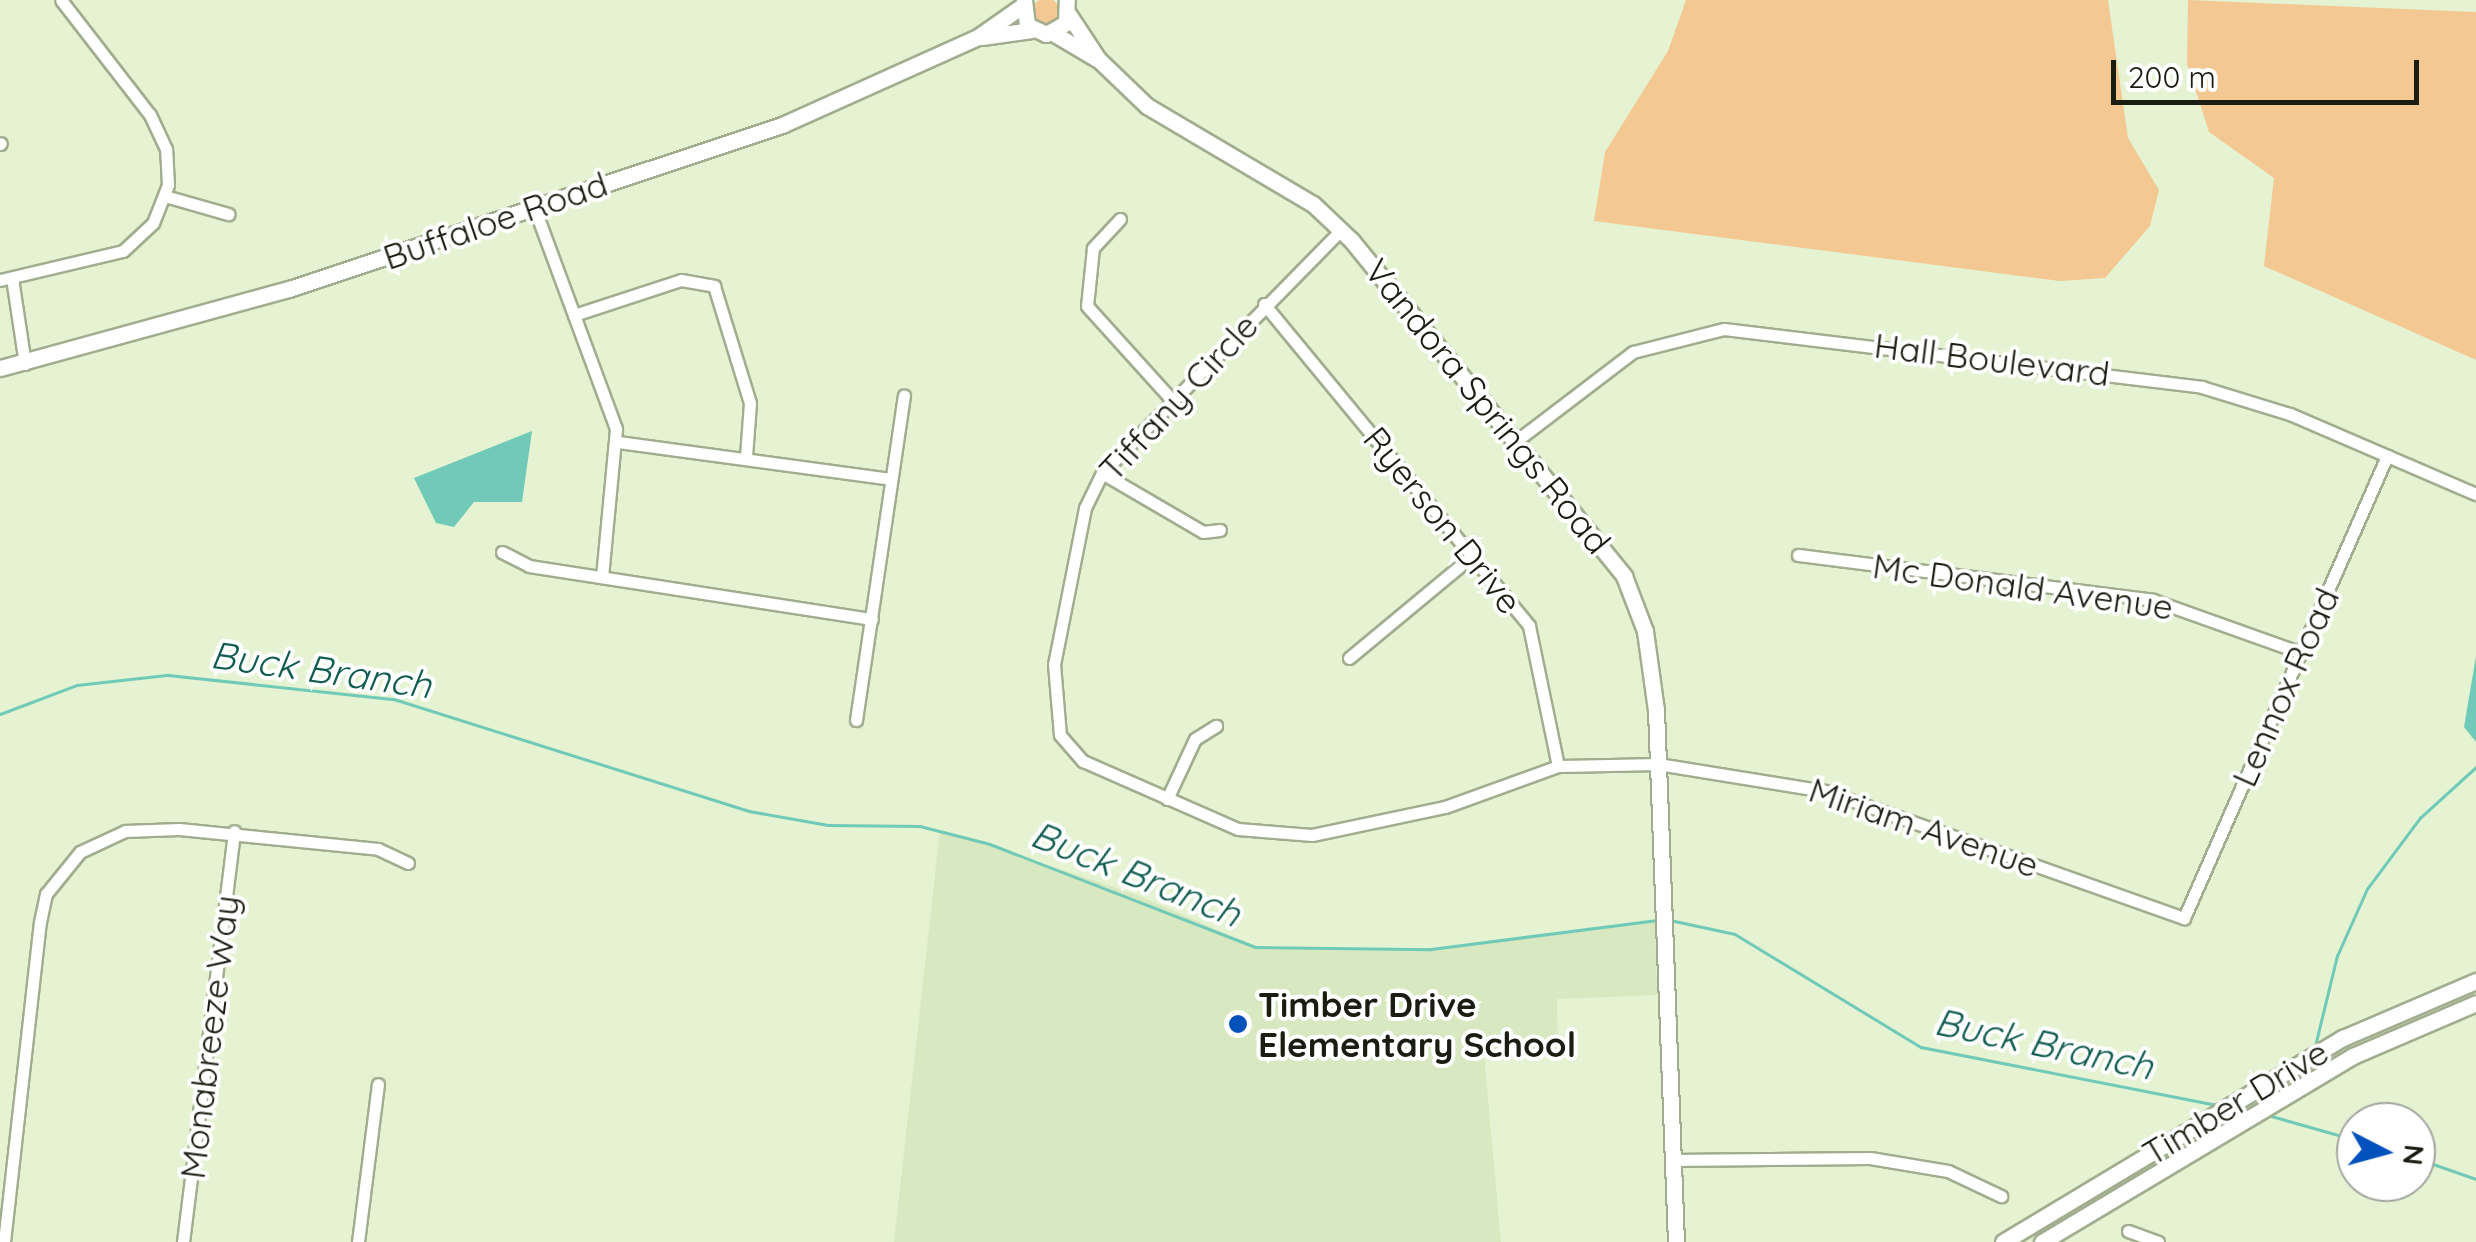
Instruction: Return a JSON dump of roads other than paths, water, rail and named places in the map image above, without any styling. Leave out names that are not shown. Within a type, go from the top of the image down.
[{"type":"street","points":[[25,364],[6,279],[112,257],[146,233],[166,196],[158,128],[61,0]]},
{"type":"street","points":[[1023,3],[1032,30]]},
{"type":"street","name":"Buffaloe Road","points":[[0,368],[25,364],[534,208],[782,125],[978,37],[1023,3]]},
{"type":"street","points":[[1053,33],[1068,8]]},
{"type":"street","name":"Vandora Springs Road","points":[[1068,8],[1098,59]]},
{"type":"street","name":"Buffaloe Road","points":[[978,37],[1032,30],[1053,33]]},
{"type":"street","name":"Vandora Springs Road","points":[[1053,33],[1098,59],[1147,106],[1313,204],[1520,438],[1624,576],[1650,658],[1658,764],[1676,1242]]},
{"type":"street","points":[[166,196],[228,214]]},
{"type":"street","points":[[534,208],[618,442],[602,578]]},
{"type":"street","points":[[1120,219],[1093,248],[1086,306],[1170,398]]},
{"type":"street","name":"Tiffany Circle","points":[[1340,231],[1170,398],[1102,473],[1076,547],[1050,698],[1060,736],[1084,761],[1238,830],[1312,835],[1445,807],[1558,766],[1658,764]]},
{"type":"street","points":[[574,316],[681,280],[714,286],[750,403],[746,456]]},
{"type":"street","name":"Ryerson Drive","points":[[1264,304],[1474,555],[1537,643],[1558,766]]},
{"type":"street","name":"Hall Boulevard","points":[[1520,438],[1633,352],[1724,329],[2202,387],[2387,456],[2476,494]]},
{"type":"street","points":[[856,720],[904,396]]},
{"type":"street","points":[[618,442],[746,456],[891,479]]},
{"type":"street","name":"Lennox Road","points":[[2184,918],[2387,456]]},
{"type":"street","points":[[1102,473],[1203,532],[1220,530]]},
{"type":"street","points":[[502,552],[528,566],[872,619]]},
{"type":"street","points":[[1349,658],[1474,555]]},
{"type":"street","name":"Mc Donald Avenue","points":[[1798,555],[2153,600],[2299,652]]},
{"type":"street","points":[[1167,798],[1196,739],[1216,726]]},
{"type":"street","name":"Miriam Avenue","points":[[1658,764],[1825,792],[2184,918]]},
{"type":"street","points":[[4,1242],[46,894],[99,840],[234,831],[378,849],[408,864]]},
{"type":"street","name":"Monabreeze Way","points":[[183,1242],[234,831]]},
{"type":"street","name":"Timber Drive","points":[[2003,1242],[2343,1038],[2476,981]]},
{"type":"street","name":"Timber Drive","points":[[2042,1242],[2353,1056],[2476,1003]]},
{"type":"street","points":[[358,1242],[378,1084]]},
{"type":"street","points":[[1670,1160],[1870,1158],[1948,1170],[2001,1196]]},
{"type":"street","points":[[2128,1231],[2158,1242]]},
{"type":"water","points":[[532,431],[522,502],[474,502],[454,527],[436,523],[414,478]]},
{"type":"water","points":[[2476,656],[2476,742],[2464,727]]},
{"type":"waterway","name":"Buck Branch","points":[[0,714],[77,685],[168,675],[394,699],[749,811],[828,825],[920,826],[990,844],[1256,947],[1431,949],[1657,920]]},
{"type":"waterway","points":[[2315,1046],[2337,956],[2367,889],[2420,818],[2476,767]]},
{"type":"waterway","name":"Buck Branch","points":[[1670,920],[1735,934],[1921,1047],[2216,1105]]},
{"type":"waterway","points":[[2298,1082],[2307,1067]]},
{"type":"waterway","name":"Buck Branch","points":[[2268,1115],[2336,1134]]},
{"type":"waterway","name":"Buck Branch","points":[[2436,1165],[2476,1179]]},
{"type":"place","name":"Timber Drive Elementary School","points":[[1238,1024]]}]
